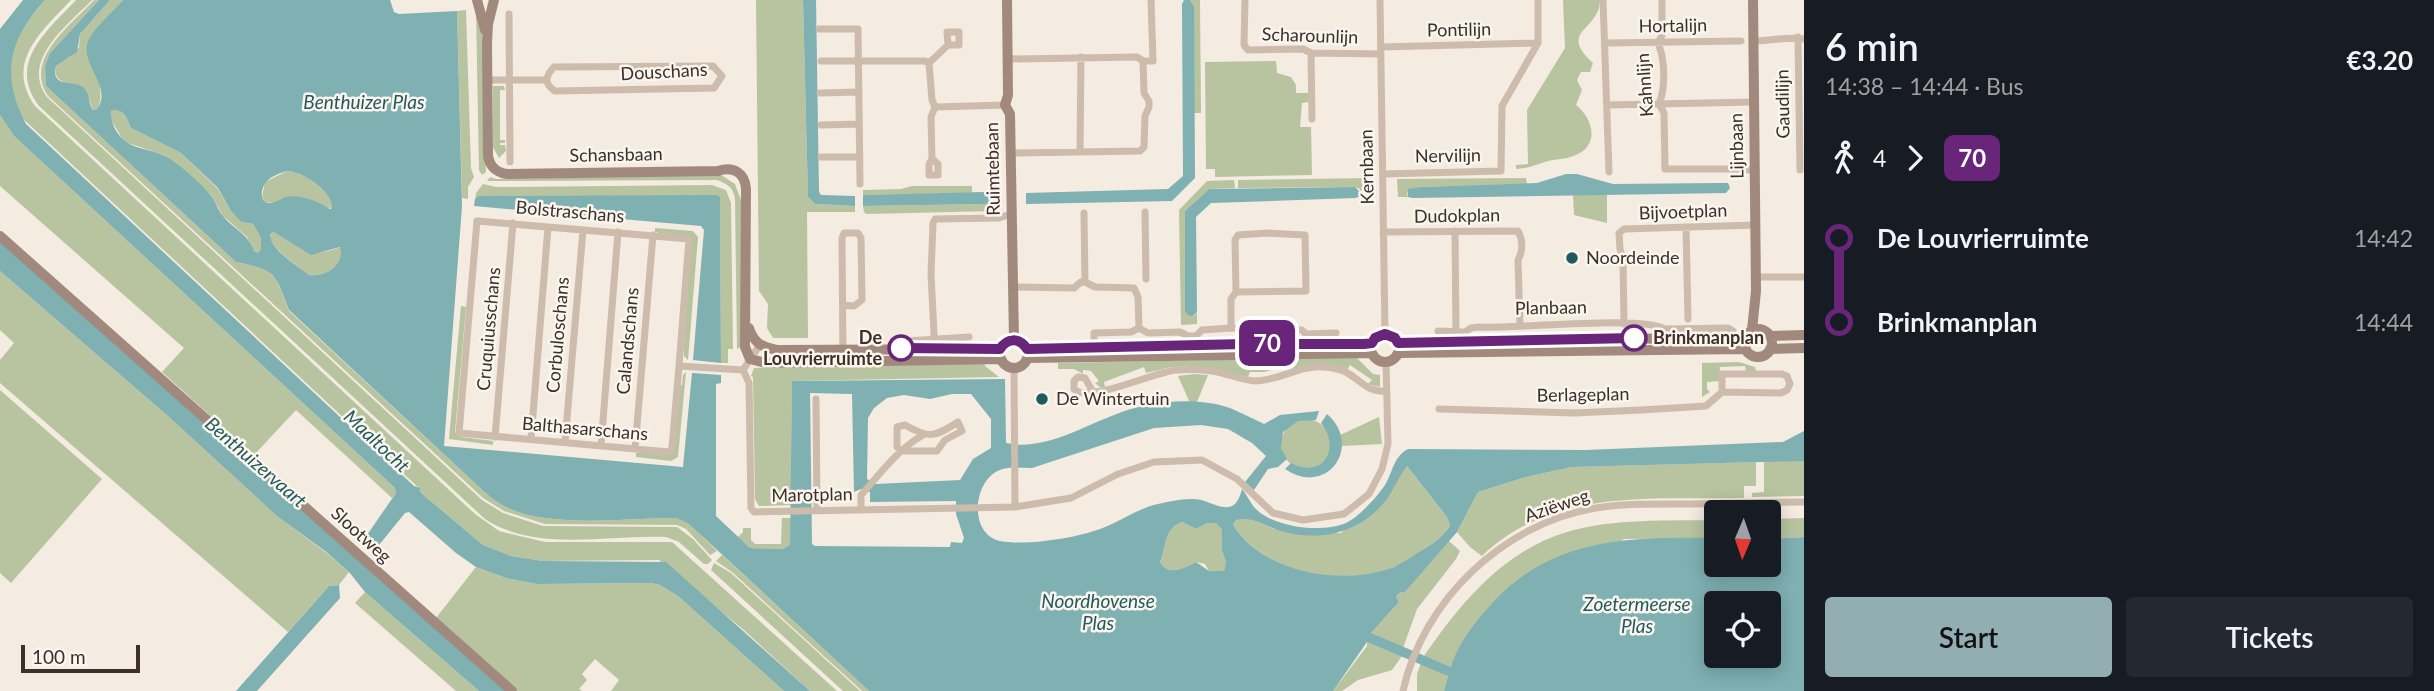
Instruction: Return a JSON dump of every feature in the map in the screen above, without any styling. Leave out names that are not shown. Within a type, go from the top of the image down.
[{"type":"street","name":"Schansbaan","points":[[477,0],[487,43]]},
{"type":"street","name":"Schansbaan","points":[[494,0],[487,43],[491,166],[501,173],[514,174],[718,171],[737,180],[746,202],[746,319]]},
{"type":"street","name":"Ruimtebaan","points":[[1007,0],[1009,95],[1005,105],[1010,114],[1014,340]]},
{"type":"street","points":[[1008,59],[1138,57],[1143,61],[1153,61],[1151,0]]},
{"type":"street","name":"Scharounlijn","points":[[1245,0],[1245,49],[1303,49],[1311,53],[1381,50]]},
{"type":"street","name":"Kernbaan","points":[[1380,0],[1385,334]]},
{"type":"street","name":"Nervilijn","points":[[1383,178],[1501,171],[1502,106],[1538,43],[1538,0]]},
{"type":"street","points":[[1603,0],[1609,173]]},
{"type":"street","name":"Kahnlijn","points":[[1662,0],[1662,35],[1658,43],[1662,51],[1663,95],[1659,104],[1664,113],[1665,169],[1756,171]]},
{"type":"street","name":"Lijnbaan","points":[[1753,0],[1755,336],[1770,349]]},
{"type":"street","points":[[509,14],[510,162]]},
{"type":"street","points":[[819,29],[858,29],[860,184]]},
{"type":"street","points":[[1754,41],[1801,38]]},
{"type":"street","name":"Gaudilijn","points":[[1800,170],[1801,38]]},
{"type":"street","name":"Hortalijn","points":[[1606,43],[1741,41]]},
{"type":"street","name":"Pontilijn","points":[[1381,50],[1538,43]]},
{"type":"street","points":[[821,61],[929,63],[948,44]]},
{"type":"street","points":[[1311,53],[1312,119]]},
{"type":"street","points":[[1080,152],[1081,57]]},
{"type":"street","points":[[1010,153],[1140,151],[1144,147],[1145,116],[1149,107],[1144,93],[1143,61]]},
{"type":"street","points":[[929,63],[935,107],[931,117],[932,159]]},
{"type":"street","name":"Douschans","points":[[713,66],[722,76],[714,88],[606,91],[555,91],[549,87],[546,80],[554,67],[713,66]]},
{"type":"street","name":"Douschans","points":[[488,80],[546,80]]},
{"type":"street","points":[[820,93],[859,92]]},
{"type":"street","points":[[1607,105],[1754,102]]},
{"type":"street","points":[[935,107],[1005,105]]},
{"type":"street","points":[[821,125],[859,124]]},
{"type":"street","points":[[821,157],[860,157]]},
{"type":"street","points":[[1145,212],[1146,279]]},
{"type":"street","points":[[1084,213],[1086,282]]},
{"type":"street","points":[[935,360],[931,274],[935,219],[999,218],[1011,214]]},
{"type":"street","name":"Bolstraschans","points":[[495,437],[459,433],[477,221],[689,239],[679,366]]},
{"type":"street","name":"Cruquiusschans","points":[[495,437],[513,223]]},
{"type":"street","name":"Bijvoetplan","points":[[1625,324],[1623,258],[1619,233],[1624,229],[1756,225]]},
{"type":"street","points":[[531,439],[548,227]]},
{"type":"street","points":[[1686,227],[1688,319]]},
{"type":"street","name":"Corbuloschans","points":[[565,442],[583,230]]},
{"type":"street","points":[[1455,231],[1456,332]]},
{"type":"street","name":"Dudokplan","points":[[1383,232],[1518,231],[1521,237],[1521,254],[1518,260],[1520,326]]},
{"type":"street","points":[[601,446],[618,233]]},
{"type":"street","points":[[843,306],[854,306],[862,300],[861,238],[858,233],[845,233],[842,238],[843,362]]},
{"type":"street","name":"Calandschans","points":[[635,449],[653,235]]},
{"type":"street","points":[[1231,328],[1231,299],[1236,292],[1238,235],[1305,235],[1306,291],[1236,292]]},
{"type":"street","name":"Slootweg","points":[[0,236],[512,691]]},
{"type":"street","points":[[1756,277],[1804,276]]},
{"type":"street","points":[[1012,287],[1074,288],[1081,282],[1086,282],[1095,287],[1133,288],[1138,297],[1139,328]]},
{"type":"street","points":[[746,319],[751,335],[759,346],[777,350],[935,344],[969,337]]},
{"type":"street","points":[[746,319],[746,351],[750,359],[760,363],[935,360],[1001,354]]},
{"type":"street","points":[[1625,324],[1658,325],[1665,330],[1728,328],[1733,331]]},
{"type":"street","name":"Planbaan","points":[[1438,331],[1456,332],[1479,327],[1625,324]]},
{"type":"street","points":[[1651,325],[1651,338]]},
{"type":"street","points":[[1479,327],[1479,341]]},
{"type":"street","points":[[1139,328],[1147,333],[1180,332],[1188,336],[1196,335],[1202,330],[1231,328],[1302,330],[1306,334],[1336,332]]},
{"type":"street","points":[[1094,346],[1094,332],[1131,332],[1139,328]]},
{"type":"street","points":[[1292,330],[1294,343]]},
{"type":"street","points":[[1385,334],[1395,338],[1399,348],[1394,359],[1386,362],[1380,361],[1372,348],[1375,338],[1385,334]]},
{"type":"street","name":"Planbaan","points":[[1399,348],[1479,341],[1804,335]]},
{"type":"street","points":[[1755,336],[1750,354],[1760,356],[1770,349],[1804,348]]},
{"type":"street","name":"Planbaan","points":[[1399,348],[1755,336]]},
{"type":"street","points":[[1014,340],[1023,343],[1027,354],[1023,364],[1014,368],[1006,365],[1001,354],[1007,341],[1014,340]]},
{"type":"street","points":[[907,341],[1001,354]]},
{"type":"street","points":[[1027,354],[1094,346],[1294,343],[1372,348]]},
{"type":"street","points":[[679,366],[743,370],[759,346]]},
{"type":"street","points":[[1027,354],[1372,348]]},
{"type":"street","name":"Marotplan","points":[[743,370],[749,383],[751,508],[754,512],[861,506],[1015,507],[1071,498],[1118,474],[1154,462],[1202,460],[1237,479],[1273,513],[1303,520],[1344,514],[1369,494],[1382,469],[1388,444],[1386,362]]},
{"type":"street","name":"Balthasarschans","points":[[495,437],[669,452],[672,448],[679,366]]},
{"type":"street","points":[[1093,392],[1173,370],[1196,369],[1255,380],[1270,379],[1304,368],[1321,366],[1342,370],[1377,392],[1386,391]]},
{"type":"street","points":[[1014,368],[1015,507]]},
{"type":"street","name":"Berlageplan","points":[[1439,409],[1574,413],[1702,406],[1722,393],[1781,393],[1787,390],[1790,384],[1787,376],[1782,373],[1722,374],[1722,393]]},
{"type":"street","points":[[816,399],[816,510]]},
{"type":"street","points":[[905,425],[923,435],[943,437],[937,451],[901,451],[897,447],[897,427],[905,425]]},
{"type":"street","points":[[861,506],[861,495],[873,481],[901,451],[923,435]]},
{"type":"street","name":"Aziëweg","points":[[1403,691],[1418,646],[1439,607],[1475,569],[1520,535],[1552,520],[1595,508],[1620,505],[1804,502]]},
{"type":"green space","points":[[45,0],[71,0],[39,36],[25,61],[23,75],[26,90],[35,106],[475,514],[499,531],[545,542],[672,542],[837,691],[810,691],[745,631],[659,560],[543,561],[511,556],[483,545],[421,493],[421,490],[20,116],[11,82],[13,54],[24,27]]},
{"type":"green space","points":[[76,0],[92,0],[60,32],[43,57],[39,70],[40,83],[47,97],[482,500],[503,513],[543,526],[677,527],[693,539],[712,560],[704,564],[679,542],[666,537],[550,539],[527,536],[485,519],[39,106],[30,90],[27,76],[29,61],[43,35]]},
{"type":"green space","points":[[94,0],[99,0],[50,53],[45,66],[46,86],[236,262],[259,268],[272,275],[289,311],[493,499],[522,513],[542,518],[588,521],[676,518],[689,523],[717,551],[710,555],[686,529],[677,525],[545,524],[504,511],[483,498],[48,96],[42,82],[41,69],[46,56],[63,32]]},
{"type":"green space","points":[[110,0],[123,0],[89,40],[101,95],[97,109],[93,110],[89,99],[74,84],[57,77],[55,70],[56,66],[79,47],[80,34]]},
{"type":"green space","points":[[756,0],[803,0],[808,197],[815,204],[855,206],[855,212],[807,212],[808,338],[773,338],[767,328],[768,304],[759,291]]},
{"type":"green space","points":[[1190,0],[1200,0],[1201,113],[1194,113],[1194,6]]},
{"type":"green space","points":[[1563,0],[1600,0],[1598,11],[1579,37],[1583,52],[1593,63],[1590,72],[1581,72],[1577,80],[1582,90],[1576,105],[1587,117],[1591,138],[1584,151],[1573,156],[1516,169],[1516,165],[1528,164],[1527,110],[1565,48]]},
{"type":"green space","points":[[466,10],[471,168],[474,177],[468,187],[468,199],[462,198],[457,11]]},
{"type":"green space","points":[[476,10],[482,25],[486,172],[482,175],[479,170]]},
{"type":"green space","points":[[1276,61],[1277,73],[1291,77],[1296,85],[1296,93],[1308,93],[1309,102],[1302,103],[1300,127],[1311,127],[1312,175],[1215,177],[1215,169],[1206,169],[1205,62]]},
{"type":"green space","points":[[493,86],[504,86],[505,90],[500,90],[500,140],[505,140],[505,143],[500,145],[505,145],[506,151],[499,158],[493,147]]},
{"type":"green space","points":[[111,110],[124,114],[131,128],[181,153],[218,189],[241,222],[253,224],[261,238],[261,249],[258,253],[254,251],[247,237],[223,216],[211,195],[179,167],[164,155],[128,143],[122,138],[111,120]]},
{"type":"green space","points":[[0,115],[14,136],[395,488],[396,493],[392,498],[296,410],[254,455],[162,372],[184,348],[0,186]]},
{"type":"green space","points":[[287,171],[301,174],[316,183],[328,195],[332,208],[265,202],[262,197],[265,182]]},
{"type":"green space","points":[[721,175],[735,184],[741,200],[744,345],[737,349],[735,200],[732,189],[727,185],[717,180],[487,181],[490,177]]},
{"type":"green space","points":[[1370,178],[1370,200],[1361,196],[1360,189],[1355,187],[1238,188],[1238,180]]},
{"type":"green space","points":[[1526,178],[1527,184],[1421,187],[1407,193],[1408,197],[1398,197],[1397,179]]},
{"type":"green space","points":[[1234,180],[1235,188],[1209,189],[1185,211],[1197,324],[1181,325],[1179,210],[1207,181]]},
{"type":"green space","points":[[483,184],[496,187],[712,185],[726,190],[731,203],[733,349],[728,349],[728,363],[721,363],[720,197],[480,196],[475,199]]},
{"type":"green space","points":[[912,186],[972,186],[972,193],[863,195],[863,190]]},
{"type":"green space","points":[[1573,195],[1607,195],[1607,223],[1574,215]]},
{"type":"green space","points":[[991,197],[997,197],[997,211],[866,214],[863,206],[985,204],[989,203]]},
{"type":"green space","points":[[655,228],[693,231],[698,237],[688,360],[684,356],[684,345],[690,237],[655,232]]},
{"type":"green space","points":[[274,232],[309,252],[341,247],[340,259],[328,272],[309,275],[275,246],[270,234]]},
{"type":"green space","points":[[0,271],[169,417],[278,517],[349,572],[339,585],[329,586],[288,632],[0,383],[0,360],[14,343],[0,330]]},
{"type":"green space","points":[[461,306],[466,307],[455,432],[461,437],[493,441],[493,445],[449,439]]},
{"type":"green space","points":[[1356,357],[1373,374],[1380,375],[1380,387],[1368,384],[1372,380],[1350,365],[1347,370],[1338,367],[1288,372],[1285,366],[1264,372],[1250,372],[1248,377],[1193,366],[1171,367],[1146,373],[1144,367],[1104,382],[1105,387],[1101,388],[1095,383],[1099,381],[1091,371],[1083,370],[1083,374],[1074,369],[1058,369],[1058,363]]},
{"type":"green space","points":[[1739,362],[1755,367],[1756,371],[1746,371],[1745,366],[1720,367],[1719,381],[1707,382],[1710,392],[1702,397],[1702,363]]},
{"type":"green space","points":[[984,363],[999,377],[792,381],[791,505],[759,506],[755,499],[751,376],[754,368]]},
{"type":"green space","points":[[686,372],[678,457],[671,461],[636,457],[636,453],[641,452],[669,455],[680,386]]},
{"type":"green space","points":[[1208,375],[1197,402],[1190,403],[1178,376]]},
{"type":"green space","points":[[0,390],[102,479],[11,583],[0,573]]},
{"type":"green space","points":[[1379,417],[1382,444],[1342,446],[1340,435]]},
{"type":"green space","points":[[1306,419],[1323,427],[1331,444],[1323,461],[1306,469],[1289,461],[1281,444],[1289,427]]},
{"type":"green space","points":[[1764,461],[1804,461],[1804,496],[1752,497],[1752,493],[1764,492]]},
{"type":"green space","points":[[1756,462],[1756,486],[1744,486],[1744,498],[1639,499],[1572,508],[1541,518],[1510,534],[1482,556],[1457,532],[1478,492],[1526,477],[1572,467]]},
{"type":"green space","points":[[1407,466],[1447,517],[1450,526],[1435,541],[1394,567],[1352,576],[1306,572],[1264,555],[1233,525],[1236,520],[1247,517],[1274,529],[1341,533]]},
{"type":"green space","points":[[782,518],[791,518],[790,545],[783,549],[750,548],[738,537],[743,528],[751,528],[751,540],[755,544],[781,544]]},
{"type":"green space","points":[[1804,518],[1804,537],[1782,538],[1782,519]]},
{"type":"green space","points":[[1704,520],[1704,538],[1624,539],[1451,667],[1424,656],[1468,599],[1503,566],[1523,552],[1567,532],[1603,524]]},
{"type":"green space","points":[[1182,522],[1196,529],[1207,523],[1217,523],[1222,528],[1222,551],[1226,562],[1224,571],[1209,571],[1205,564],[1196,562],[1177,570],[1164,567],[1160,562],[1169,534]]},
{"type":"green space","points":[[1448,540],[1460,551],[1417,609],[1403,648],[1371,633],[1399,602],[1396,596],[1404,593]]},
{"type":"green space","points":[[722,555],[869,691],[862,691],[732,572],[716,561]]},
{"type":"green space","points":[[714,563],[731,573],[860,691],[843,691],[711,570]]},
{"type":"green space","points":[[476,567],[506,578],[537,584],[660,585],[678,596],[784,691],[611,691],[619,680],[595,659],[582,674],[587,680],[579,689],[582,691],[517,691],[436,618]]},
{"type":"green space","points":[[365,592],[479,691],[456,691],[355,603]]},
{"type":"green space","points":[[1367,642],[1402,656],[1392,670],[1358,680],[1342,691],[1333,691],[1367,646]]},
{"type":"green space","points":[[1421,663],[1448,676],[1444,691],[1417,691],[1417,674]]},
{"type":"water","points":[[23,0],[45,0],[23,29],[12,58],[13,89],[26,124],[414,486],[420,488],[421,493],[483,545],[511,556],[543,561],[666,562],[810,691],[784,691],[678,596],[660,585],[537,584],[506,578],[476,567],[409,512],[405,513],[379,545],[366,545],[367,535],[396,493],[395,488],[14,136],[0,115],[0,29]]},
{"type":"water","points":[[99,0],[110,0],[80,34],[77,52],[56,66],[55,73],[60,81],[84,88],[93,110],[97,109],[101,100],[101,92],[88,57],[89,39],[123,0],[390,0],[394,12],[399,14],[457,11],[462,206],[444,446],[683,467],[692,373],[721,375],[721,383],[716,384],[716,516],[750,548],[783,549],[790,545],[792,381],[1005,379],[1006,443],[1020,445],[1047,441],[1127,410],[1156,403],[1187,401],[1217,404],[1264,424],[1280,415],[1319,411],[1316,420],[1298,421],[1283,432],[1281,448],[1287,459],[1278,467],[1268,469],[1254,490],[1245,482],[1266,456],[1252,443],[1228,429],[1201,425],[1154,428],[1032,468],[1000,470],[984,484],[978,507],[979,518],[990,536],[1011,542],[1037,542],[1078,535],[1107,526],[1151,506],[1186,499],[1231,507],[1239,498],[1242,489],[1258,511],[1277,521],[1300,527],[1336,526],[1351,520],[1372,501],[1385,485],[1396,460],[1408,449],[1586,450],[1783,442],[1804,431],[1804,461],[1572,467],[1526,477],[1478,492],[1457,532],[1404,593],[1396,596],[1399,602],[1371,633],[1451,667],[1457,651],[1477,621],[1512,584],[1565,554],[1623,541],[1704,538],[1704,578],[1782,578],[1782,538],[1804,537],[1804,691],[1444,691],[1448,676],[1367,642],[1333,691],[869,691],[688,523],[676,518],[587,521],[542,518],[522,513],[493,499],[289,310],[272,275],[259,268],[236,262],[46,86],[45,66],[50,53]],"holes":[[[111,110],[122,113],[131,128],[181,153],[218,188],[231,211],[241,222],[253,224],[261,238],[261,249],[258,253],[244,235],[223,216],[212,197],[175,162],[127,142],[114,126]],[[287,171],[300,174],[316,183],[328,195],[332,208],[297,197],[266,202],[262,198],[265,184],[271,178]],[[274,232],[311,255],[340,247],[340,259],[328,272],[309,275],[280,252],[270,234]],[[810,393],[852,394],[854,492],[861,489],[870,492],[870,502],[956,501],[956,514],[964,538],[962,543],[951,542],[950,547],[812,544]],[[952,394],[971,394],[991,419],[991,448],[973,459],[960,480],[876,484],[867,479],[868,418],[874,408],[887,398],[904,395],[930,399]],[[1407,466],[1447,517],[1450,526],[1435,541],[1394,567],[1352,576],[1306,572],[1264,555],[1246,541],[1233,525],[1236,520],[1247,519],[1293,534],[1308,536],[1337,533],[1351,528],[1376,511],[1387,499]],[[1182,522],[1196,529],[1207,523],[1216,523],[1222,529],[1222,551],[1226,562],[1224,571],[1209,571],[1196,562],[1177,570],[1164,567],[1160,562],[1166,539],[1176,525]]]},
{"type":"water","points":[[803,0],[816,0],[819,192],[821,195],[855,196],[855,206],[815,204],[808,197]]},
{"type":"water","points":[[1184,0],[1190,0],[1194,6],[1195,178],[1172,201],[1026,204],[1026,193],[1168,189],[1183,176]]},
{"type":"water","points":[[1566,174],[1577,174],[1613,184],[1728,183],[1730,188],[1726,193],[1408,197],[1408,189],[1421,187],[1537,183]]},
{"type":"water","points":[[1355,187],[1361,196],[1355,198],[1211,203],[1196,217],[1197,312],[1192,316],[1185,311],[1185,211],[1209,189]]},
{"type":"water","points":[[984,192],[991,197],[989,203],[863,206],[863,195]]},
{"type":"water","points":[[479,196],[720,197],[721,363],[693,360],[704,230],[701,226],[474,206],[475,199]]},
{"type":"water","points":[[0,241],[506,691],[479,691],[365,592],[349,572],[278,517],[169,417],[0,271]]},
{"type":"water","points":[[1327,414],[1337,426],[1342,440],[1341,453],[1336,464],[1327,473],[1315,477],[1301,476],[1285,469],[1291,463],[1312,468],[1326,459],[1330,443],[1321,423]]},
{"type":"water","points":[[339,585],[340,598],[257,691],[236,691],[329,586]]},
{"type":"bus line","name":"70","points":[[901,348],[1000,349],[1007,341],[1014,340],[1023,343],[1027,349],[1364,344],[1372,343],[1375,338],[1385,334],[1391,335],[1398,343],[1634,338]]},
{"type":"place","name":"Noordeinde","points":[[1572,258]]},
{"type":"place","name":"Brinkmanplan","points":[[1634,338]]},
{"type":"place","name":"De Louvrierruimte","points":[[901,348]]},
{"type":"place","name":"De Wintertuin","points":[[1042,399]]},
{"type":"water label","name":"Benthuizer Plas","points":[[364,102]]},
{"type":"water label","name":"Maaltocht","points":[[377,441]]},
{"type":"water label","name":"Benthuizervaart","points":[[256,462]]},
{"type":"water label","name":"Noordhovense Plas","points":[[1098,612]]},
{"type":"water label","name":"Zoetermeerse Plas","points":[[1637,615]]}]
